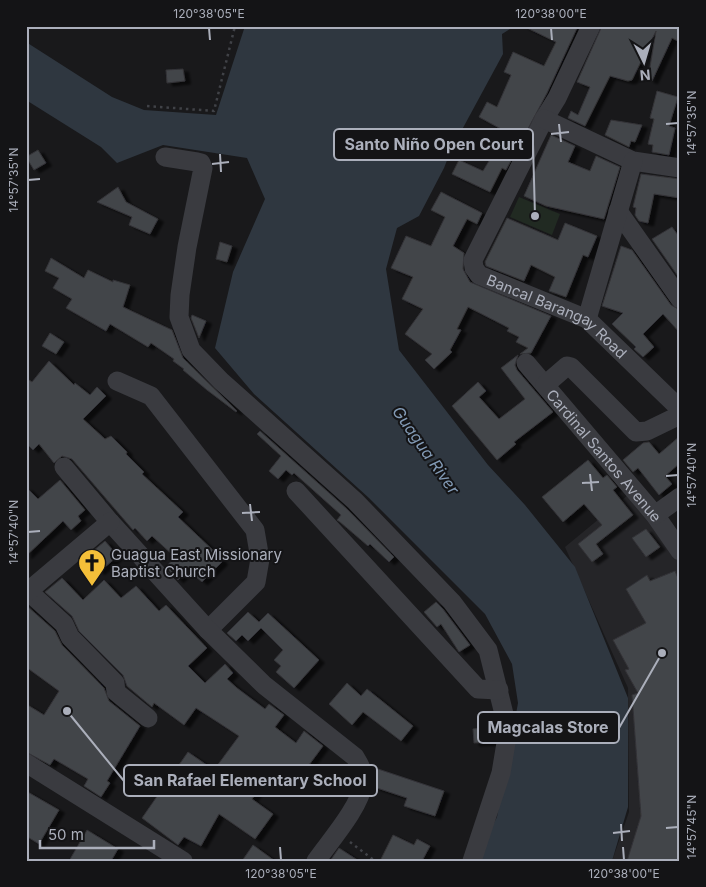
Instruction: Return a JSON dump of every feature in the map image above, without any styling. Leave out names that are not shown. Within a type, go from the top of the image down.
[{"type":"street","name":"Bancal Barangay Road","points":[[591,26],[558,98],[544,119],[473,260],[474,268],[479,275],[587,319],[680,409]]},
{"type":"street","points":[[544,119],[634,161],[680,168]]},
{"type":"street","points":[[165,157],[201,163],[203,168],[187,247],[180,295],[179,317],[191,350],[214,375],[355,500],[452,602],[488,650],[505,718],[506,743],[501,773],[472,861]]},
{"type":"street","points":[[587,319],[634,161]]},
{"type":"street","points":[[618,211],[680,299]]},
{"type":"street","name":"Cardinal Santos Avenue","points":[[526,363],[655,515],[680,551]]},
{"type":"street","points":[[545,386],[562,368],[571,367],[636,432],[646,431],[680,414]]},
{"type":"street","points":[[117,381],[151,396],[255,530],[260,559],[256,582],[208,630]]},
{"type":"street","points":[[64,467],[110,522],[208,630],[264,685],[355,757],[362,769],[363,784],[356,802],[316,861]]},
{"type":"street","points":[[296,491],[478,689],[499,690]]},
{"type":"street","points":[[655,515],[680,497]]},
{"type":"street","points":[[110,522],[27,592],[64,624],[70,637],[115,683],[116,692],[148,718]]},
{"type":"street","points":[[26,763],[183,861]]},
{"type":"path","points":[[147,106],[214,111],[235,26]]},
{"type":"path","points":[[26,315],[26,322]]},
{"type":"path","points":[[336,832],[375,861]]},
{"type":"shaded area","points":[[519,197],[560,214],[552,235],[510,217]]},
{"type":"shaded area","points":[[628,495],[680,558],[680,861],[612,861],[629,812],[628,688],[565,547]]},
{"type":"water","name":"Guagua River","points":[[245,26],[515,26],[502,34],[503,54],[451,150],[444,168],[419,216],[397,228],[386,269],[399,350],[488,465],[525,505],[575,567],[628,698],[628,807],[612,861],[475,861],[497,817],[518,703],[512,664],[485,614],[369,498],[254,394],[215,348],[233,272],[265,199],[247,158],[163,145],[117,163],[101,147],[26,100],[26,42],[112,97],[144,110],[216,115]]},
{"type":"building","points":[[523,26],[578,26],[547,93],[506,170],[502,168],[490,192],[452,174],[459,160],[483,171],[498,146],[492,142],[501,129],[479,117],[487,102],[497,107],[511,75],[504,72],[513,52],[544,66],[556,42]]},
{"type":"building","points":[[602,26],[680,26],[680,42],[672,38],[652,81],[648,79],[656,31],[632,80],[628,81],[610,76],[585,126],[568,118],[571,111],[578,115],[590,87],[577,82]]},
{"type":"building","points":[[183,69],[185,81],[167,83],[166,70]]},
{"type":"building","points":[[657,91],[678,97],[669,126],[675,128],[669,155],[652,152],[653,145],[648,144],[654,119],[650,118]]},
{"type":"building","points":[[611,120],[642,125],[635,142],[631,141],[629,147],[605,135]]},
{"type":"building","points":[[551,135],[575,146],[568,162],[590,171],[596,156],[620,167],[604,219],[546,206],[524,196]]},
{"type":"building","points":[[38,150],[46,163],[34,170],[26,157]]},
{"type":"building","points":[[641,174],[680,179],[680,198],[654,194],[648,223],[639,221],[635,215],[636,208],[633,207]]},
{"type":"building","points":[[118,187],[126,202],[158,219],[150,234],[129,225],[132,217],[97,202]]},
{"type":"building","points":[[441,192],[482,213],[477,224],[467,219],[453,246],[464,253],[463,269],[470,282],[551,316],[531,353],[520,354],[528,348],[516,342],[519,337],[507,331],[509,328],[468,307],[457,329],[461,330],[450,350],[452,352],[434,369],[425,360],[432,354],[405,334],[423,309],[402,299],[413,277],[391,268],[406,236],[431,246],[445,217],[431,210]]},
{"type":"building","points":[[507,218],[558,240],[565,223],[597,236],[588,257],[583,255],[566,297],[549,291],[555,277],[531,265],[524,281],[486,266],[485,262]]},
{"type":"building","points":[[672,227],[680,238],[680,279],[652,239]]},
{"type":"building","points":[[220,242],[232,246],[227,262],[216,259]]},
{"type":"building","points":[[621,246],[632,250],[671,305],[680,310],[680,333],[663,314],[643,334],[654,347],[643,357],[634,349],[636,347],[612,324],[623,313],[602,306]]},
{"type":"building","points":[[51,258],[84,278],[88,270],[113,282],[113,280],[130,285],[123,307],[172,330],[183,358],[237,411],[207,390],[173,361],[174,359],[151,343],[148,347],[110,324],[106,331],[66,308],[72,299],[53,288],[59,278],[45,271]]},
{"type":"building","points":[[192,315],[206,321],[199,338],[191,318]]},
{"type":"building","points":[[50,333],[64,342],[56,354],[42,346]]},
{"type":"building","points":[[518,355],[515,365],[517,370],[553,412],[514,442],[516,444],[497,460],[452,406],[478,382],[486,391],[479,397],[499,419],[525,399],[501,368]]},
{"type":"building","points":[[49,361],[74,385],[75,383],[90,395],[97,387],[106,396],[83,419],[105,439],[111,436],[127,452],[126,454],[144,472],[142,474],[183,512],[178,517],[217,554],[222,562],[202,582],[188,570],[178,580],[166,567],[175,557],[152,536],[147,541],[135,528],[133,530],[72,459],[62,456],[54,463],[39,444],[33,450],[26,443],[26,378],[32,382]]},
{"type":"building","points":[[260,431],[347,509],[394,557],[389,562],[370,544],[368,546],[337,520],[341,515],[294,473],[292,475],[286,470],[278,479],[269,471],[281,456],[257,434]]},
{"type":"building","points":[[680,436],[680,463],[665,476],[672,484],[659,495],[638,468],[633,472],[623,460],[643,443],[649,442],[659,454]]},
{"type":"building","points":[[588,460],[603,478],[607,475],[617,487],[613,490],[633,515],[596,544],[603,554],[592,562],[578,544],[602,525],[584,504],[563,522],[542,497]]},
{"type":"building","points":[[60,480],[85,510],[78,516],[81,521],[71,530],[63,521],[26,556],[26,487],[38,499]]},
{"type":"building","points":[[646,529],[660,547],[646,557],[632,538]]},
{"type":"building","points":[[105,541],[118,556],[99,572],[86,557]]},
{"type":"building","points":[[675,571],[680,583],[680,861],[627,861],[641,816],[632,695],[638,693],[625,670],[629,669],[613,640],[646,623],[626,589],[647,575],[650,581]]},
{"type":"building","points":[[62,578],[83,600],[104,580],[121,598],[136,586],[159,611],[166,605],[207,648],[188,666],[205,683],[225,664],[233,673],[227,679],[237,688],[265,709],[269,704],[284,715],[275,727],[296,743],[304,731],[323,746],[303,773],[300,770],[286,788],[269,776],[252,799],[273,814],[255,839],[219,814],[201,846],[184,837],[178,845],[142,818],[188,752],[214,770],[239,736],[196,708],[184,725],[154,703],[152,707],[127,686],[123,675],[79,631],[72,616],[45,592]]},
{"type":"building","points":[[436,602],[470,645],[459,652],[441,624],[437,627],[424,612]]},
{"type":"building","points":[[26,605],[55,631],[62,645],[104,688],[109,701],[140,726],[107,781],[110,783],[101,797],[84,786],[88,779],[54,759],[50,765],[26,752],[26,704],[44,715],[59,691],[26,667]]},
{"type":"building","points":[[248,612],[259,622],[268,613],[319,660],[294,688],[276,672],[281,666],[274,660],[283,650],[261,628],[248,641],[242,635],[236,641],[227,633]]},
{"type":"building","points":[[347,683],[361,696],[367,689],[413,726],[401,741],[363,712],[352,725],[329,704]]},
{"type":"building","points":[[494,727],[495,742],[474,743],[473,729]]},
{"type":"building","points":[[378,769],[444,791],[435,816],[404,806],[407,798],[374,787]]},
{"type":"building","points":[[26,791],[59,810],[39,844],[26,836]]},
{"type":"building","points":[[87,830],[118,849],[111,861],[69,861]]},
{"type":"building","points":[[393,835],[414,845],[417,839],[430,846],[422,861],[380,861]]},
{"type":"building","points":[[253,845],[275,861],[242,861]]},
{"type":"building","points":[[339,848],[359,861],[330,861]]},
{"type":"place","name":"Santo Niño Open Court","points":[[535,216]]},
{"type":"place","name":"Guagua East Missionary Baptist Church","points":[[92,587]]},
{"type":"place","name":"Magcalas Store","points":[[662,653]]},
{"type":"place","name":"San Rafael Elementary School","points":[[67,711]]}]
